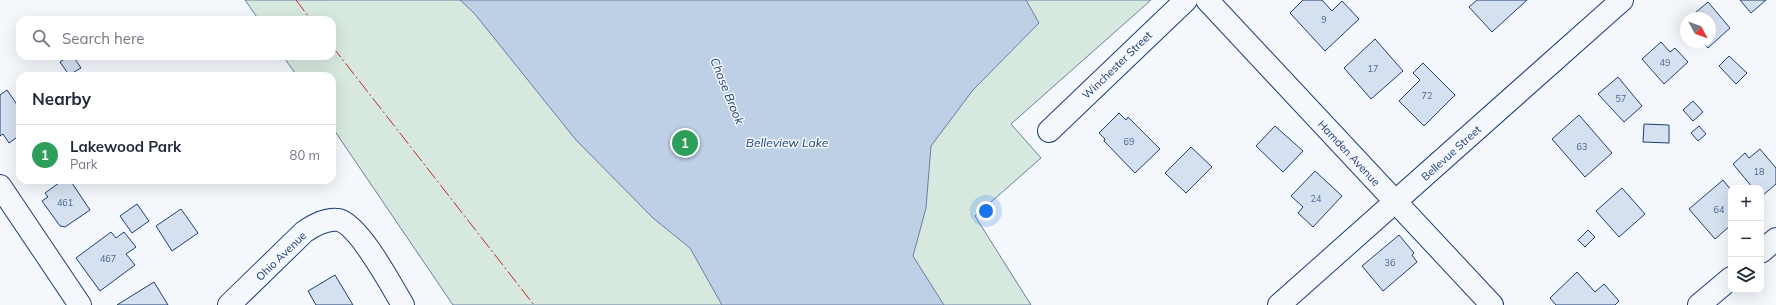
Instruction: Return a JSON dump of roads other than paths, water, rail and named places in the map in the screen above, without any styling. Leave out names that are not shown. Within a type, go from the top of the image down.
[{"type":"street","name":"Winchester Street","points":[[1049,131],[1186,0]]},
{"type":"street","name":"Hamden Avenue","points":[[1207,0],[1492,305]]},
{"type":"street","name":"Bellevue Street","points":[[1279,305],[1622,0]]},
{"type":"street","points":[[0,186],[80,305]]},
{"type":"street","name":"Ohio Avenue","points":[[229,305],[304,232],[326,221],[339,220],[346,223],[357,233],[403,305]]},
{"type":"street","points":[[1764,249],[1776,239]]},
{"type":"street","points":[[1699,305],[1728,281]]},
{"type":"water","name":"Belleview Lake","points":[[460,0],[1026,0],[1039,23],[973,90],[931,146],[926,208],[913,256],[944,305],[722,305],[690,248],[653,218],[576,140],[474,13]]},
{"type":"place","name":"Lakewood Park","points":[[685,143]]},
{"type":"water label","name":"Chase Brook","points":[[727,91]]}]
